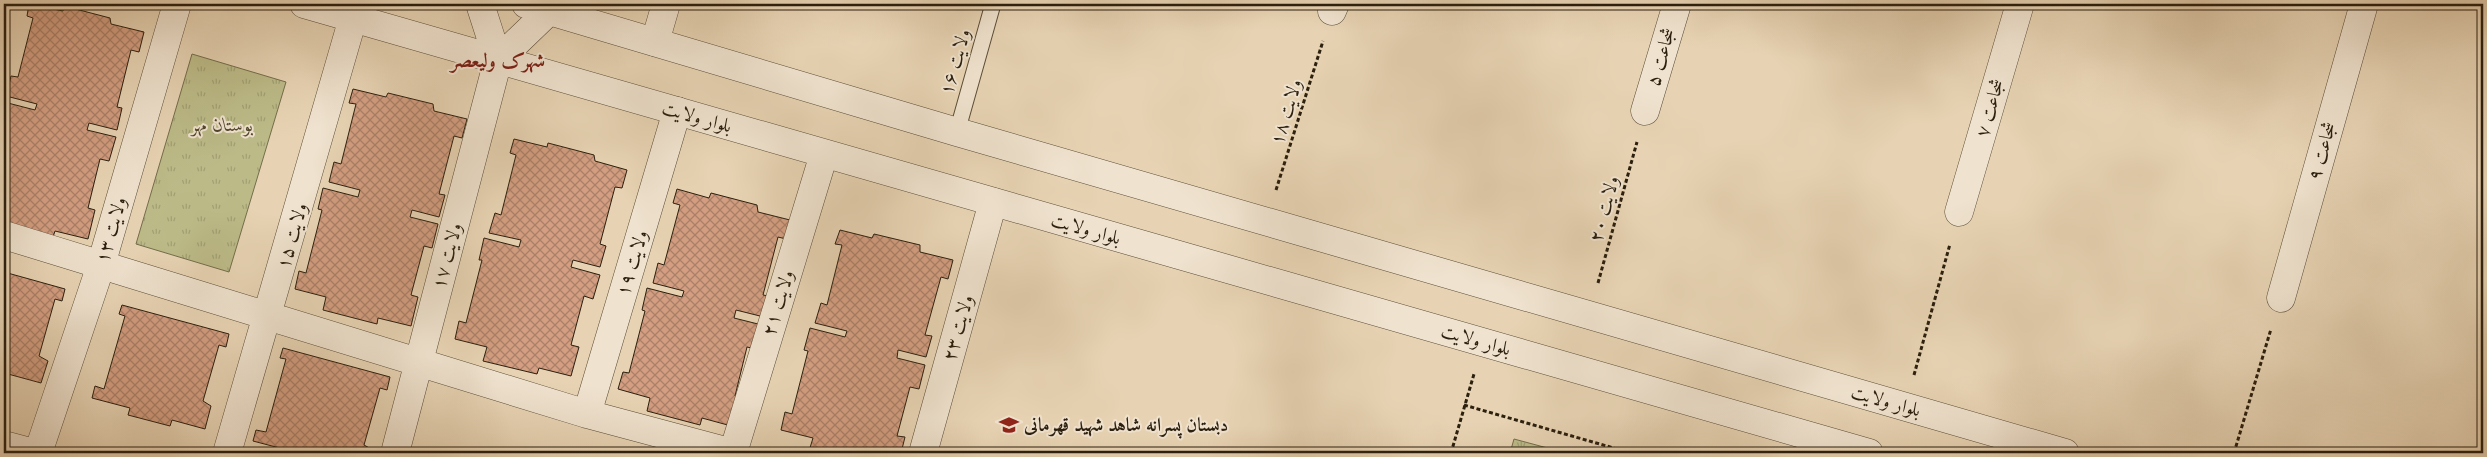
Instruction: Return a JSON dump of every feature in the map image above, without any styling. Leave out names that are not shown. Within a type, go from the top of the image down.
[{"type":"street","name":"ولایت ۱۳","points":[[38,453],[101,265],[178,4]]},
{"type":"street","name":"بلوار ولایت","points":[[304,4],[1869,453]]},
{"type":"street","points":[[480,4],[498,60]]},
{"type":"street","points":[[655,42],[666,4]]},
{"type":"street","name":"شجاعت ۵","points":[[1645,111],[1676,4]]},
{"type":"street","name":"شجاعت ۷","points":[[1959,212],[2020,4]]},
{"type":"street","name":"شجاعت ۹","points":[[2281,298],[2364,4]]},
{"type":"street","points":[[498,60],[542,6]]},
{"type":"street","name":"بلوار ولایت","points":[[542,6],[655,42],[957,132],[2065,453]]},
{"type":"street","name":"ولایت ۱۵","points":[[228,453],[269,316],[353,18]]},
{"type":"street","name":"ولایت ۱۷","points":[[395,453],[498,60]]},
{"type":"street","name":"ولایت ۱۹","points":[[587,414],[677,112]]},
{"type":"street","name":"ولایت ۲۱","points":[[732,453],[824,154]]},
{"type":"street","name":"ولایت ۲۳","points":[[923,453],[993,202]]},
{"type":"street","points":[[4,235],[587,414],[732,453]]},
{"type":"street","points":[[4,445],[34,453]]},
{"type":"lane","name":"ولایت ۱۶","points":[[957,132],[993,4]]},
{"type":"path","name":"ولایت ۱۸","points":[[1266,222],[1334,8]]},
{"type":"path","name":"ولایت ۲۰","points":[[1590,315],[1645,111]]},
{"type":"path","points":[[1905,407],[1959,212]]},
{"type":"path","points":[[2234,453],[2281,298]]},
{"type":"path","points":[[1451,453],[1483,343]]},
{"type":"path","points":[[1464,406],[1631,453]]},
{"type":"green space","name":"بوستان مهر","points":[[192,54],[286,82],[229,272],[136,244]]},
{"type":"green space","points":[[1514,439],[1566,453],[1510,453]]},
{"type":"building","points":[[29,4],[63,11],[64,6],[110,18],[111,24],[144,32],[139,52],[131,50],[117,107],[122,108],[117,130],[89,123],[87,130],[116,137],[109,161],[100,159],[88,208],[95,210],[88,239],[55,231],[53,237],[4,225],[4,102],[35,110],[37,104],[6,96],[11,76],[18,77],[33,18],[27,16]]},
{"type":"building","points":[[353,89],[386,97],[388,93],[433,104],[434,111],[467,119],[462,138],[454,136],[439,194],[445,195],[439,217],[412,210],[410,217],[438,224],[432,248],[424,246],[411,295],[418,297],[411,326],[378,318],[377,324],[323,310],[326,297],[295,289],[299,271],[306,273],[322,210],[318,209],[323,188],[358,197],[360,190],[329,182],[334,162],[341,164],[356,104],[349,103]]},
{"type":"building","points":[[514,139],[547,147],[548,143],[594,155],[595,161],[627,170],[622,188],[615,187],[600,244],[606,246],[600,267],[573,260],[571,267],[600,275],[593,299],[584,296],[571,345],[579,347],[571,376],[539,368],[537,374],[483,361],[487,347],[455,339],[459,321],[466,323],[482,260],[479,260],[484,238],[519,247],[521,240],[489,233],[495,213],[501,215],[516,155],[510,153]]},
{"type":"building","points":[[677,189],[709,198],[711,193],[757,205],[758,212],[790,220],[786,239],[778,237],[763,295],[769,296],[764,317],[736,310],[734,318],[762,325],[756,349],[747,347],[735,396],[742,397],[735,427],[702,418],[700,425],[647,411],[650,398],[618,389],[623,372],[629,373],[645,311],[642,310],[647,288],[682,297],[684,291],[653,283],[658,263],[664,265],[680,205],[673,203]]},
{"type":"building","points":[[840,230],[872,238],[874,234],[920,245],[920,252],[953,260],[948,279],[941,277],[925,335],[932,336],[926,357],[898,350],[897,358],[925,365],[919,389],[910,387],[897,436],[905,437],[901,453],[817,453],[809,451],[813,438],[781,430],[785,412],[792,414],[808,351],[804,350],[810,328],[845,337],[847,331],[815,323],[821,303],[827,305],[842,245],[835,244]]},
{"type":"building","points":[[4,272],[65,289],[62,301],[55,299],[39,356],[48,361],[41,383],[8,374],[6,381],[4,380]]},
{"type":"building","points":[[122,305],[229,334],[226,347],[219,345],[203,401],[211,406],[205,429],[172,420],[170,426],[128,415],[130,408],[92,398],[95,386],[104,389],[125,316],[119,314]]},
{"type":"building","points":[[283,348],[390,377],[387,390],[380,388],[364,445],[373,450],[372,453],[291,453],[291,451],[253,441],[256,430],[266,432],[286,359],[280,358]]},
{"type":"place","name":"دبستان پسرانه شاهد شهید قهرمانی","points":[[1009,425]]},
{"type":"district","name":"شهرک ولیعصر","points":[[498,60]]}]
